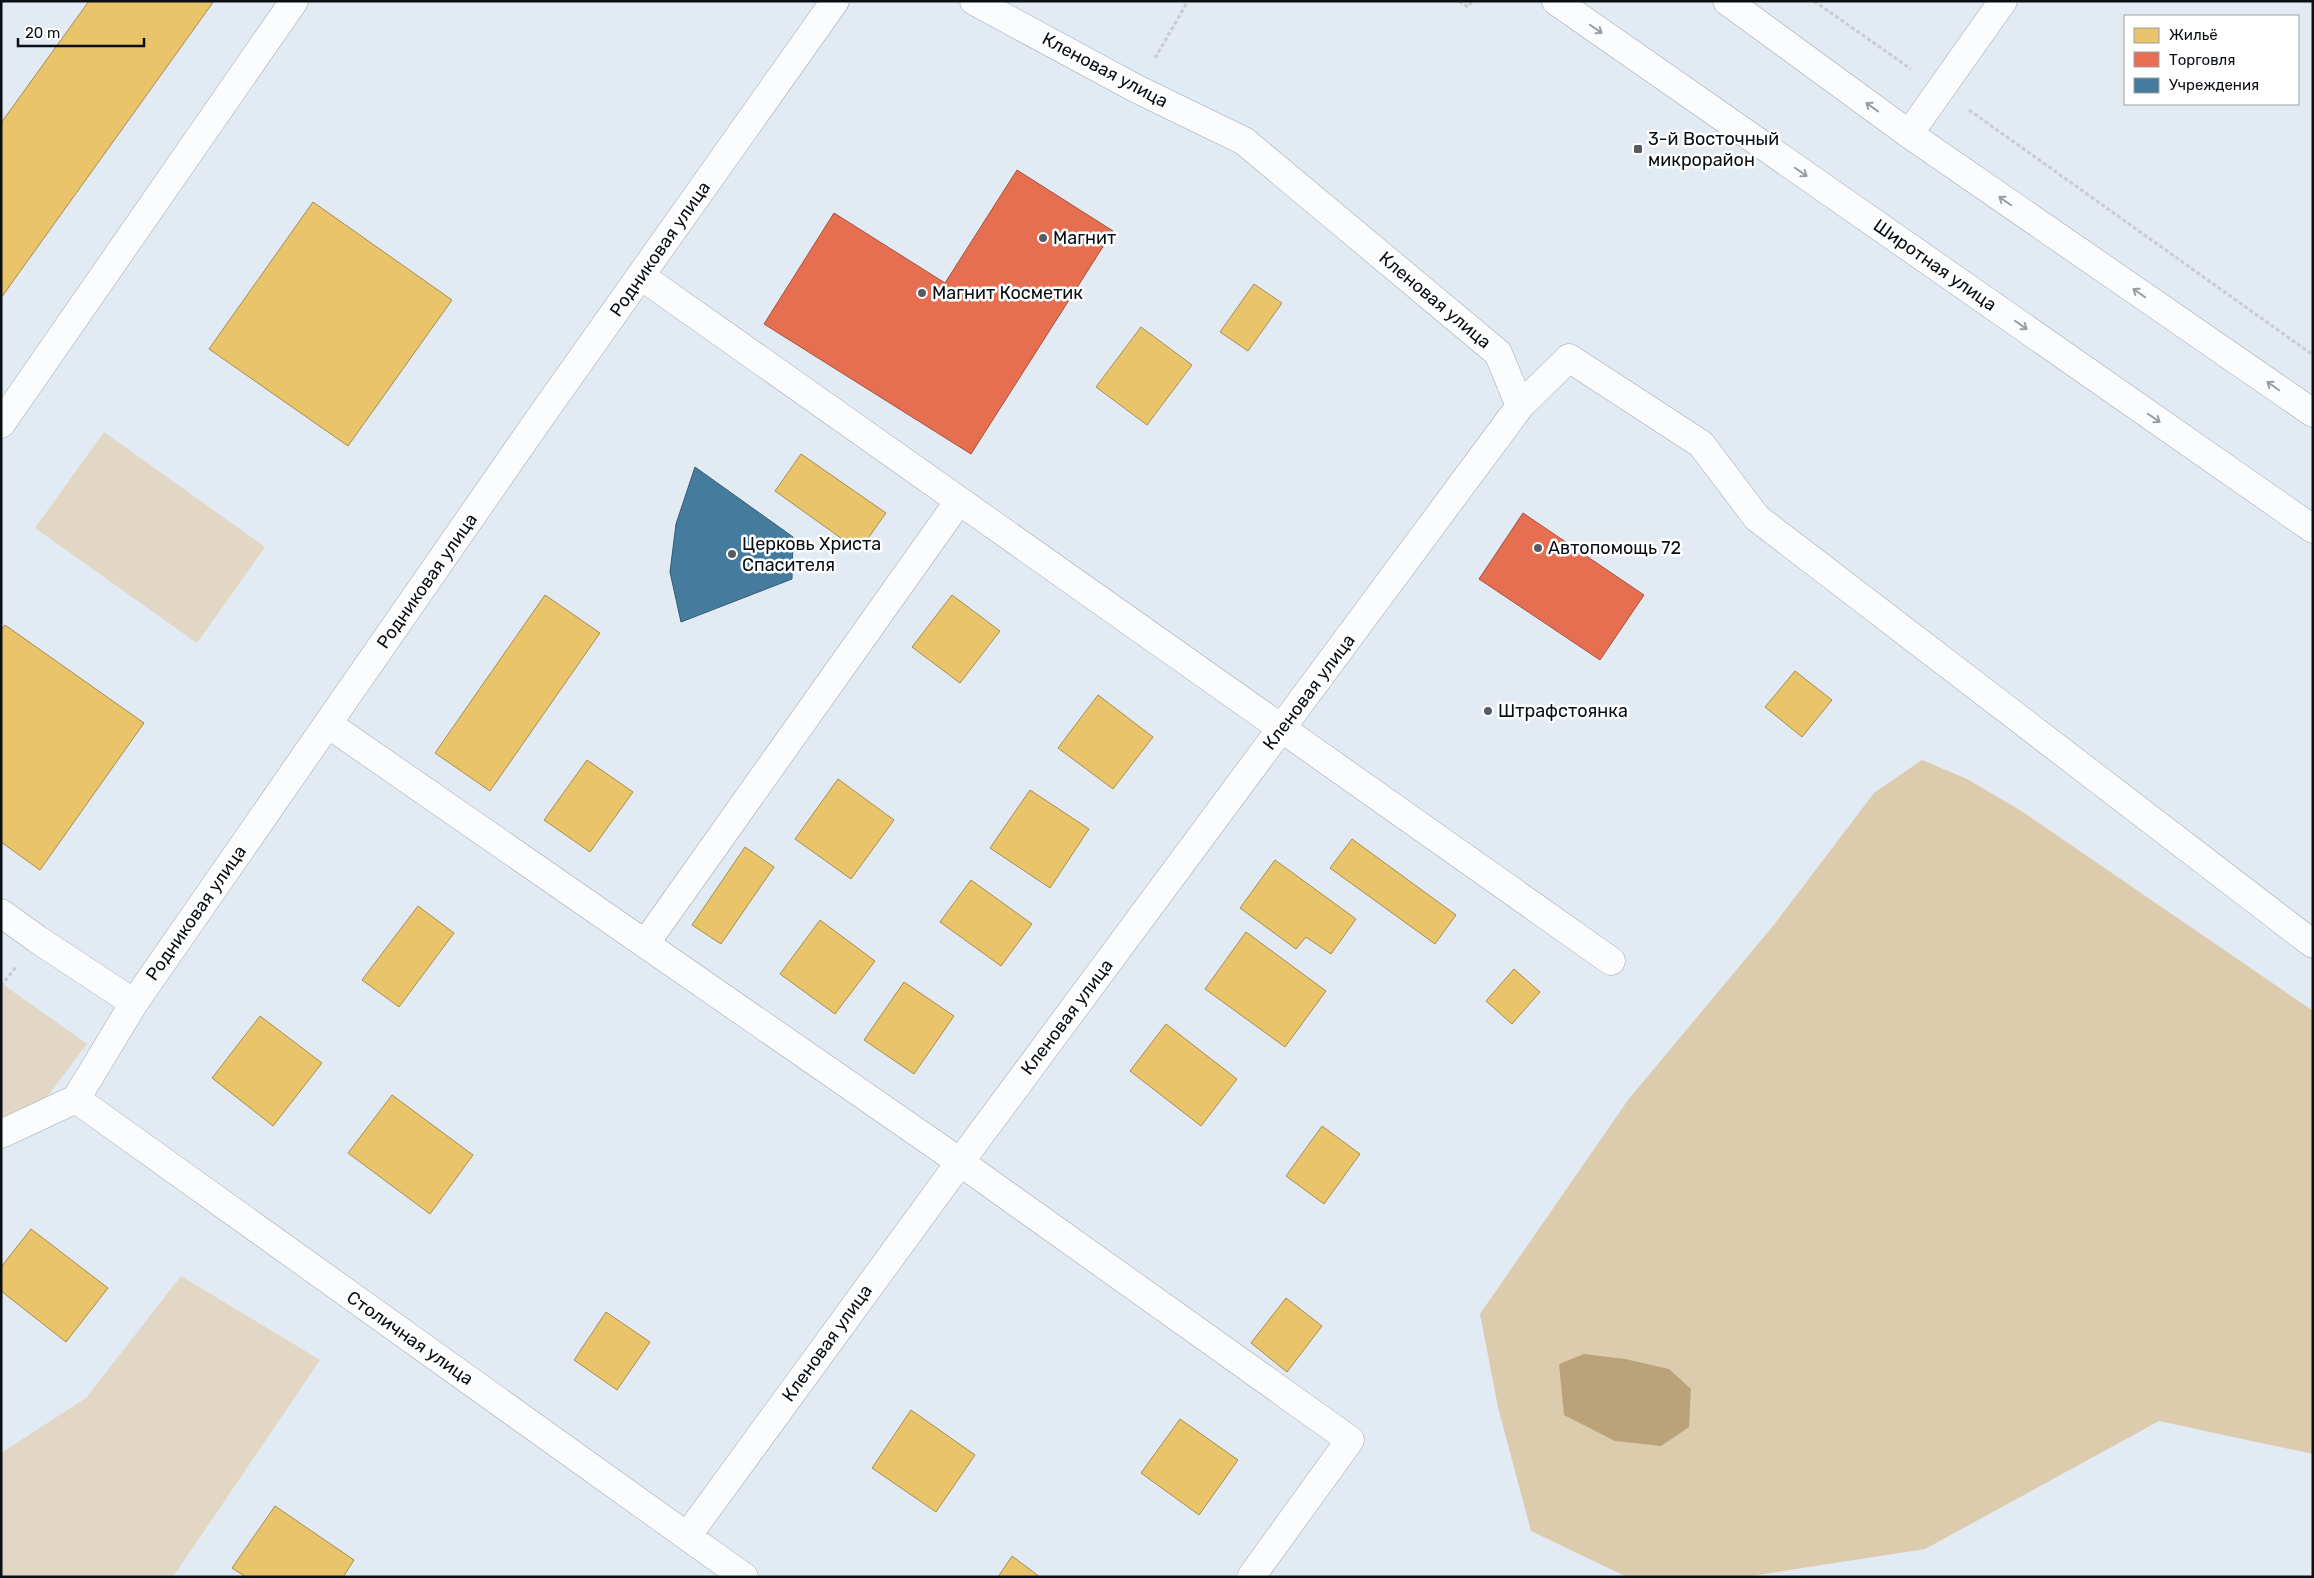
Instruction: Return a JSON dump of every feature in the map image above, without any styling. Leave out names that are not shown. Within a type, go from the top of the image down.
[{"type":"street","points":[[1,424],[294,1]]},
{"type":"street","name":"Родниковая улица","points":[[76,1100],[134,1003],[835,1]]},
{"type":"street","name":"Кленовая улица","points":[[688,1535],[960,1162],[1520,406],[1498,353],[1244,141],[1138,89],[974,1]]},
{"type":"street","name":"Широтная улица","points":[[1556,1],[2313,529]]},
{"type":"street","points":[[1728,1],[1909,134],[2313,413]]},
{"type":"street","points":[[1909,134],[2003,1]]},
{"type":"street","points":[[641,276],[1611,961]]},
{"type":"street","points":[[1520,406],[1569,358],[1701,444],[1757,518],[2313,944]]},
{"type":"street","points":[[645,944],[959,501]]},
{"type":"street","points":[[328,724],[960,1162],[1350,1440],[1251,1577]]},
{"type":"street","points":[[1,913],[134,1003]]},
{"type":"street","points":[[1,1134],[76,1100]]},
{"type":"street","name":"Столичная улица","points":[[76,1100],[688,1535],[744,1577]]},
{"type":"path","points":[[1138,89],[1188,1]]},
{"type":"path","points":[[1459,1],[1468,7],[1472,1]]},
{"type":"path","points":[[1814,1],[2313,355]]},
{"type":"shaded area","points":[[104,432],[265,547],[197,643],[35,528]]},
{"type":"shaded area","points":[[1922,760],[1967,779],[2023,812],[2313,1011],[2313,1454],[2159,1421],[1925,1549],[1745,1577],[1627,1577],[1531,1531],[1498,1407],[1480,1314],[1628,1100],[1773,926],[1874,793]]},
{"type":"shaded area","points":[[1,983],[87,1044],[47,1097],[1,1118]]},
{"type":"shaded area","points":[[181,1276],[320,1360],[173,1577],[1,1577],[1,1453],[86,1398]]},
{"type":"shaded area","points":[[1584,1354],[1625,1359],[1669,1369],[1691,1389],[1689,1427],[1661,1446],[1615,1441],[1564,1415],[1559,1364]]},
{"type":"building: Жильё","points":[[89,1],[214,1],[1,298],[1,123]]},
{"type":"building: Жильё","points":[[313,202],[452,300],[348,446],[209,349]]},
{"type":"building: Жильё","points":[[1254,284],[1282,303],[1248,351],[1220,332]]},
{"type":"building: Жильё","points":[[1141,327],[1192,365],[1147,425],[1096,387]]},
{"type":"building: Жильё","points":[[801,454],[886,513],[859,551],[775,491]]},
{"type":"building: Жильё","points":[[545,595],[600,633],[490,791],[435,753]]},
{"type":"building: Жильё","points":[[952,595],[1000,631],[960,683],[912,647]]},
{"type":"building: Жильё","points":[[5,625],[144,723],[40,870],[1,842],[1,630]]},
{"type":"building: Жильё","points":[[1795,671],[1832,700],[1802,737],[1765,707]]},
{"type":"building: Жильё","points":[[1098,695],[1153,737],[1113,789],[1058,748]]},
{"type":"building: Жильё","points":[[587,760],[633,792],[590,852],[544,820]]},
{"type":"building: Жильё","points":[[838,779],[894,820],[851,879],[795,839]]},
{"type":"building: Жильё","points":[[1030,790],[1089,829],[1050,888],[990,848]]},
{"type":"building: Жильё","points":[[1352,839],[1456,915],[1435,944],[1330,868]]},
{"type":"building: Жильё","points":[[745,847],[774,867],[721,944],[692,925]]},
{"type":"building: Жильё","points":[[1275,860],[1356,919],[1331,954],[1306,937],[1296,949],[1240,908]]},
{"type":"building: Жильё","points":[[971,880],[1032,924],[1001,966],[940,922]]},
{"type":"building: Жильё","points":[[418,906],[454,933],[399,1007],[362,980]]},
{"type":"building: Жильё","points":[[820,920],[875,961],[835,1014],[780,974]]},
{"type":"building: Жильё","points":[[1246,932],[1326,991],[1285,1047],[1205,989]]},
{"type":"building: Жильё","points":[[1514,969],[1540,992],[1512,1024],[1486,1001]]},
{"type":"building: Жильё","points":[[904,982],[954,1016],[914,1074],[864,1040]]},
{"type":"building: Жильё","points":[[260,1016],[322,1063],[273,1126],[212,1078]]},
{"type":"building: Жильё","points":[[1166,1024],[1237,1079],[1201,1126],[1130,1071]]},
{"type":"building: Жильё","points":[[392,1095],[473,1155],[430,1214],[348,1153]]},
{"type":"building: Жильё","points":[[1322,1126],[1360,1154],[1324,1204],[1286,1176]]},
{"type":"building: Жильё","points":[[31,1229],[108,1288],[66,1342],[1,1291],[1,1267]]},
{"type":"building: Жильё","points":[[1286,1298],[1322,1326],[1287,1372],[1251,1343]]},
{"type":"building: Жильё","points":[[606,1312],[650,1342],[617,1390],[574,1360]]},
{"type":"building: Жильё","points":[[911,1410],[975,1455],[936,1512],[872,1468]]},
{"type":"building: Жильё","points":[[1180,1419],[1238,1460],[1199,1515],[1141,1473]]},
{"type":"building: Жильё","points":[[275,1506],[354,1560],[343,1577],[246,1577],[232,1568]]},
{"type":"building: Жильё","points":[[1012,1556],[1040,1577],[998,1577]]},
{"type":"building: Торговля","points":[[1017,170],[1113,231],[971,454],[764,324],[834,213],[945,283]]},
{"type":"building: Торговля","points":[[1523,513],[1644,595],[1600,660],[1479,579]]},
{"type":"building: Учреждения","name":"Церковь Христа Спасителя","points":[[695,467],[793,537],[792,579],[681,622],[670,572],[676,524]]},
{"type":"place","name":"3-й Восточный микрорайон","points":[[1638,149]]},
{"type":"place","name":"Магнит","points":[[1043,238]]},
{"type":"place","name":"Магнит Косметик","points":[[922,293]]},
{"type":"place","name":"Автопомощь 72","points":[[1538,548]]},
{"type":"place","name":"Церковь Христа Спасителя","points":[[732,554]]},
{"type":"place","name":"Штрафстоянка","points":[[1488,711]]}]
